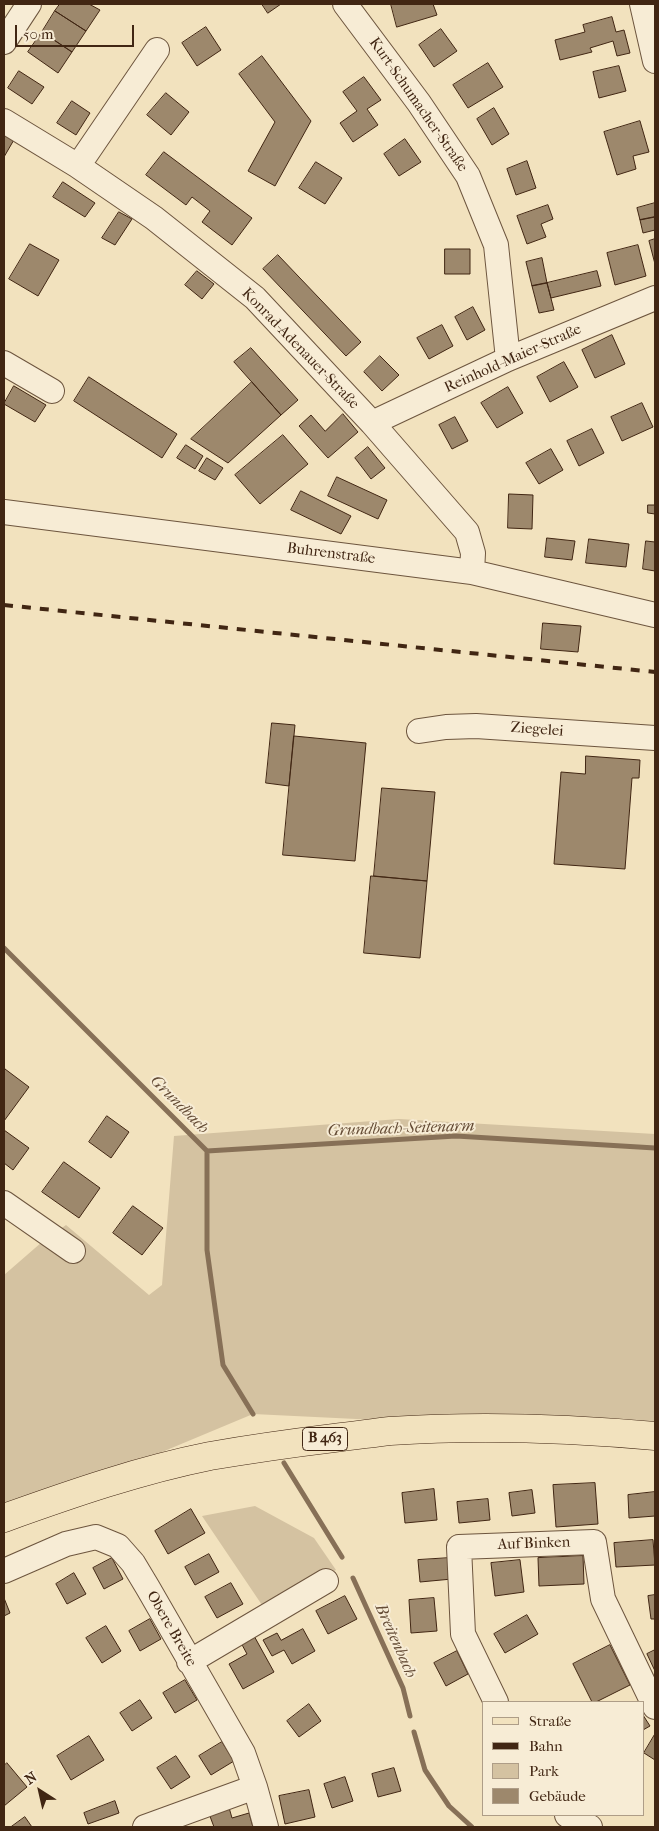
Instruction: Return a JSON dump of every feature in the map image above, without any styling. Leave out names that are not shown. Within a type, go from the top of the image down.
[{"type":"main road","name":"B 463","points":[[4,1518],[140,1473],[210,1457],[293,1443],[390,1431],[486,1428],[584,1430],[655,1436]]},
{"type":"street","points":[[4,42],[29,4]]},
{"type":"street","name":"Kurt-Schumacher-Straße","points":[[345,4],[419,103],[468,176],[496,244],[508,359]]},
{"type":"street","points":[[642,4],[655,61]]},
{"type":"street","points":[[78,166],[157,50]]},
{"type":"street","name":"Konrad-Adenauer-Straße","points":[[4,121],[78,166],[154,218],[255,298],[372,423],[466,532],[473,553],[472,572]]},
{"type":"street","name":"Reinhold-Maier-Straße","points":[[372,423],[508,359],[655,298]]},
{"type":"street","points":[[4,363],[52,391]]},
{"type":"street","name":"Buhrenstraße","points":[[4,512],[472,572],[655,615]]},
{"type":"street","name":"Ziegelei","points":[[419,732],[446,727],[476,726],[655,738]]},
{"type":"street","points":[[4,1203],[73,1251]]},
{"type":"street","name":"Obere Breite","points":[[4,1571],[66,1544],[96,1537],[118,1546],[138,1572],[243,1753],[266,1827]]},
{"type":"street","name":"Auf Binken","points":[[496,1701],[463,1634],[459,1547],[594,1542],[603,1599],[655,1707]]},
{"type":"street","points":[[190,1662],[326,1581]]},
{"type":"street","points":[[145,1827],[255,1787]]},
{"type":"street","points":[[568,1816],[590,1827]]},
{"type":"green space","points":[[399,1119],[655,1134],[655,1436],[584,1430],[253,1414],[4,1518],[4,1275],[42,1242],[66,1225],[149,1295],[162,1285],[174,1136]]},
{"type":"green space","points":[[255,1506],[314,1538],[336,1570],[268,1609],[264,1608],[202,1516]]},
{"type":"building","points":[[60,4],[89,4],[100,10],[86,31],[55,11]]},
{"type":"building","points":[[262,4],[281,4],[268,13]]},
{"type":"building","points":[[391,4],[433,4],[437,15],[397,27]]},
{"type":"building","points":[[55,11],[86,31],[72,52],[42,32]]},
{"type":"building","points":[[612,17],[616,32],[624,30],[630,53],[617,56],[613,41],[590,48],[592,52],[560,60],[555,40],[585,32],[583,25]]},
{"type":"building","points":[[206,27],[221,50],[197,66],[182,43]]},
{"type":"building","points":[[441,29],[457,51],[434,67],[419,45]]},
{"type":"building","points":[[42,32],[72,52],[58,73],[28,52]]},
{"type":"building","points":[[262,56],[311,121],[275,186],[248,171],[275,122],[239,74]]},
{"type":"building","points":[[488,63],[503,87],[468,108],[453,85]]},
{"type":"building","points":[[619,66],[626,91],[599,98],[593,72]]},
{"type":"building","points":[[19,71],[44,87],[32,104],[8,88]]},
{"type":"building","points":[[364,77],[381,100],[367,109],[378,125],[353,142],[340,123],[357,111],[343,92]]},
{"type":"building","points":[[166,93],[189,112],[171,135],[147,115]]},
{"type":"building","points":[[72,101],[90,113],[76,135],[57,123]]},
{"type":"building","points":[[494,108],[509,134],[492,145],[477,119]]},
{"type":"building","points":[[640,121],[649,152],[633,156],[636,169],[617,175],[604,132]]},
{"type":"building","points":[[4,132],[15,138],[4,157]]},
{"type":"building","points":[[405,139],[421,162],[399,176],[384,154]]},
{"type":"building","points":[[164,152],[252,218],[232,245],[202,222],[210,211],[192,197],[186,205],[146,175]]},
{"type":"building","points":[[527,161],[536,188],[516,195],[507,169]]},
{"type":"building","points":[[316,162],[342,178],[325,204],[299,188]]},
{"type":"building","points":[[63,182],[95,203],[85,217],[53,197]]},
{"type":"building","points":[[655,203],[655,217],[640,220],[637,208]]},
{"type":"building","points":[[548,205],[553,219],[541,224],[546,237],[527,244],[517,216]]},
{"type":"building","points":[[119,212],[132,219],[115,245],[102,238]]},
{"type":"building","points":[[655,217],[655,230],[643,233],[640,220]]},
{"type":"building","points":[[655,239],[655,264],[649,241]]},
{"type":"building","points":[[30,244],[59,260],[38,296],[9,279]]},
{"type":"building","points":[[638,245],[646,276],[615,285],[607,253]]},
{"type":"building","points":[[445,249],[470,249],[470,274],[445,274]]},
{"type":"building","points":[[278,255],[361,342],[346,356],[263,269]]},
{"type":"building","points":[[542,258],[547,283],[532,286],[526,262]]},
{"type":"building","points":[[197,271],[214,284],[202,299],[185,285]]},
{"type":"building","points":[[597,271],[601,286],[551,298],[547,283]]},
{"type":"building","points":[[547,283],[554,310],[539,313],[532,286]]},
{"type":"building","points":[[473,307],[485,330],[467,340],[455,317]]},
{"type":"building","points":[[442,325],[453,346],[429,359],[417,338]]},
{"type":"building","points":[[612,335],[625,364],[595,378],[582,350]]},
{"type":"building","points":[[251,348],[298,400],[281,415],[234,362]]},
{"type":"building","points":[[380,356],[399,375],[382,391],[364,372]]},
{"type":"building","points":[[564,362],[578,387],[550,402],[537,377]]},
{"type":"building","points":[[89,377],[177,434],[162,458],[74,401]]},
{"type":"building","points":[[252,382],[281,415],[228,463],[191,439]]},
{"type":"building","points":[[14,386],[46,405],[35,422],[4,404]]},
{"type":"building","points":[[508,387],[523,413],[497,428],[481,403]]},
{"type":"building","points":[[642,403],[653,427],[622,441],[611,417]]},
{"type":"building","points":[[343,414],[358,432],[328,458],[299,426],[311,415],[325,431]]},
{"type":"building","points":[[455,417],[468,441],[452,449],[439,425]]},
{"type":"building","points":[[592,429],[604,453],[579,466],[567,441]]},
{"type":"building","points":[[283,435],[308,464],[260,504],[235,475]]},
{"type":"building","points":[[186,445],[203,456],[195,469],[177,458]]},
{"type":"building","points":[[368,447],[385,468],[371,479],[355,458]]},
{"type":"building","points":[[551,449],[563,470],[539,484],[526,463]]},
{"type":"building","points":[[207,458],[223,468],[215,480],[199,471]]},
{"type":"building","points":[[337,477],[387,500],[378,519],[328,496]]},
{"type":"building","points":[[301,491],[351,516],[341,534],[291,510]]},
{"type":"building","points":[[509,494],[533,495],[532,529],[508,528]]},
{"type":"building","points":[[648,505],[655,505],[655,514],[648,513]]},
{"type":"building","points":[[547,538],[575,541],[572,560],[545,557]]},
{"type":"building","points":[[589,539],[629,544],[626,567],[586,563]]},
{"type":"building","points":[[646,541],[655,542],[655,571],[643,569]]},
{"type":"building","points":[[543,623],[581,626],[578,652],[541,649]]},
{"type":"building","points":[[272,723],[295,725],[289,786],[266,783]]},
{"type":"building","points":[[294,736],[366,743],[355,861],[283,855]]},
{"type":"building","points":[[586,756],[640,760],[639,778],[632,778],[625,869],[554,864],[561,772],[585,774]]},
{"type":"building","points":[[382,788],[435,792],[427,881],[374,876]]},
{"type":"building","points":[[371,876],[427,881],[420,958],[364,953]]},
{"type":"building","points":[[4,1070],[29,1087],[4,1121]]},
{"type":"building","points":[[107,1116],[129,1132],[111,1158],[89,1142]]},
{"type":"building","points":[[4,1130],[29,1148],[13,1170],[4,1163]]},
{"type":"building","points":[[64,1162],[100,1188],[79,1218],[42,1192]]},
{"type":"building","points":[[133,1206],[163,1228],[142,1255],[113,1233]]},
{"type":"building","points":[[595,1483],[598,1524],[556,1527],[553,1485]]},
{"type":"building","points":[[434,1489],[437,1520],[405,1523],[402,1493]]},
{"type":"building","points":[[532,1490],[535,1513],[512,1516],[509,1493]]},
{"type":"building","points":[[655,1492],[655,1516],[629,1518],[628,1495]]},
{"type":"building","points":[[488,1499],[490,1520],[459,1523],[457,1502]]},
{"type":"building","points":[[191,1509],[205,1533],[168,1554],[155,1531]]},
{"type":"building","points":[[653,1540],[655,1565],[616,1567],[614,1543]]},
{"type":"building","points":[[209,1554],[219,1572],[195,1585],[185,1567]]},
{"type":"building","points":[[583,1556],[584,1584],[539,1586],[538,1558]]},
{"type":"building","points":[[112,1558],[123,1579],[104,1589],[93,1568]]},
{"type":"building","points":[[450,1558],[452,1579],[420,1582],[418,1560]]},
{"type":"building","points":[[520,1560],[524,1592],[495,1596],[491,1563]]},
{"type":"building","points":[[74,1573],[86,1594],[67,1604],[56,1584]]},
{"type":"building","points":[[231,1583],[243,1604],[217,1618],[205,1597]]},
{"type":"building","points":[[655,1595],[655,1619],[651,1619],[648,1596]]},
{"type":"building","points":[[345,1596],[357,1619],[328,1634],[316,1611]]},
{"type":"building","points":[[4,1598],[10,1613],[4,1616]]},
{"type":"building","points":[[434,1598],[437,1631],[411,1633],[409,1600]]},
{"type":"building","points":[[527,1615],[538,1634],[505,1653],[494,1634]]},
{"type":"building","points":[[150,1619],[161,1639],[140,1651],[129,1631]]},
{"type":"building","points":[[106,1626],[121,1651],[102,1663],[86,1638]]},
{"type":"building","points":[[303,1629],[315,1651],[292,1664],[284,1650],[272,1656],[263,1640],[277,1633],[281,1640]]},
{"type":"building","points":[[253,1634],[274,1672],[243,1689],[229,1664],[247,1654],[240,1641]]},
{"type":"building","points":[[610,1645],[630,1685],[598,1701],[592,1701],[573,1664]]},
{"type":"building","points":[[655,1650],[655,1671],[647,1654]]},
{"type":"building","points":[[457,1651],[468,1674],[446,1686],[434,1663]]},
{"type":"building","points":[[185,1680],[197,1700],[175,1713],[163,1693]]},
{"type":"building","points":[[140,1700],[152,1718],[132,1731],[120,1713]]},
{"type":"building","points":[[309,1704],[321,1721],[299,1737],[287,1721]]},
{"type":"building","points":[[644,1717],[650,1726],[644,1729]]},
{"type":"building","points":[[655,1734],[655,1760],[644,1753]]},
{"type":"building","points":[[89,1736],[104,1760],[71,1780],[57,1756]]},
{"type":"building","points":[[222,1742],[234,1761],[211,1775],[199,1756]]},
{"type":"building","points":[[176,1756],[190,1777],[171,1789],[157,1768]]},
{"type":"building","points":[[7,1763],[27,1787],[4,1806],[4,1766]]},
{"type":"building","points":[[394,1768],[401,1791],[378,1797],[372,1774]]},
{"type":"building","points":[[345,1777],[353,1801],[332,1808],[324,1784]]},
{"type":"building","points":[[309,1790],[315,1817],[285,1824],[279,1796]]},
{"type":"building","points":[[115,1801],[119,1813],[88,1824],[84,1813]]},
{"type":"building","points":[[228,1804],[232,1818],[249,1813],[253,1827],[214,1827],[208,1811]]},
{"type":"building","points":[[25,1817],[32,1827],[11,1827]]},
{"type":"waterway","name":"Grundbach","points":[[4,948],[207,1151],[207,1250],[223,1365],[253,1414]]},
{"type":"waterway","name":"Grundbach-Seitenarm","points":[[207,1151],[456,1136],[655,1148]]},
{"type":"waterway","name":"Breitenbach","points":[[284,1463],[342,1557]]},
{"type":"waterway","name":"Breitenbach","points":[[353,1578],[403,1688],[410,1716]]},
{"type":"waterway","name":"Breitenbach","points":[[414,1732],[425,1770],[449,1806],[472,1827]]},
{"type":"railway","points":[[4,605],[655,672]]}]
